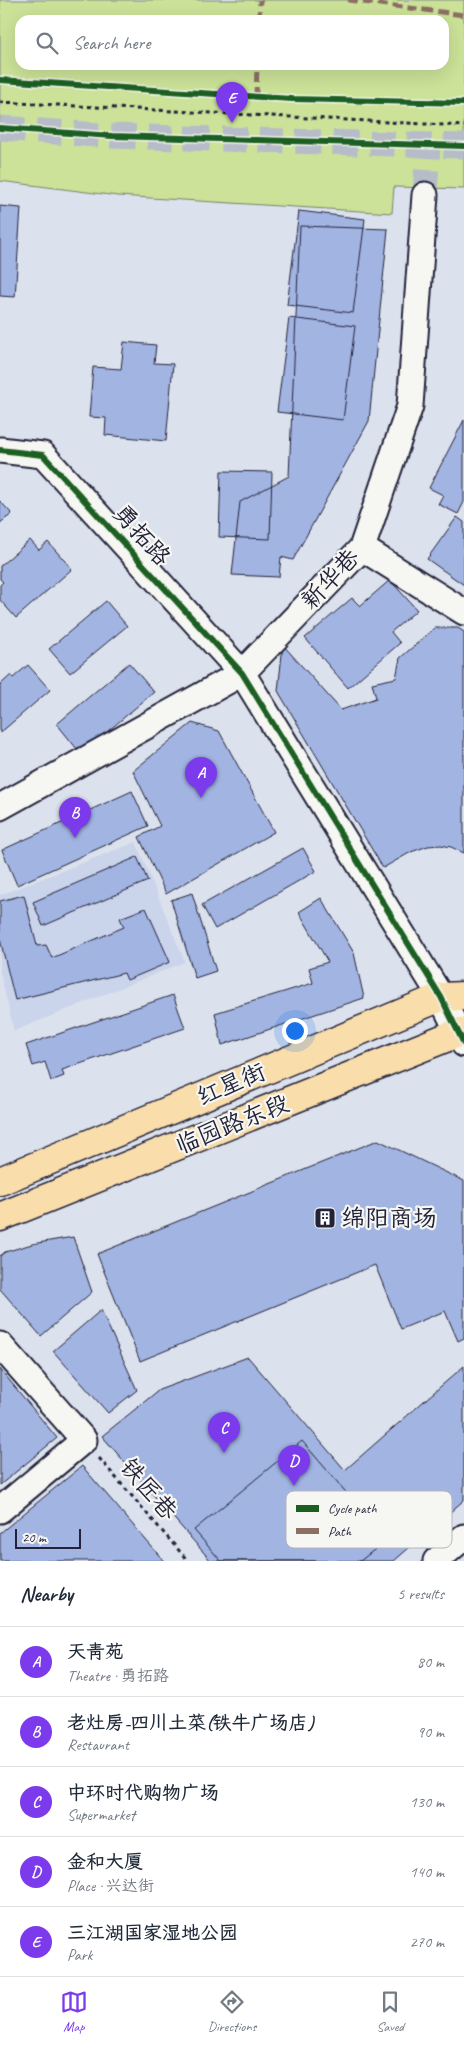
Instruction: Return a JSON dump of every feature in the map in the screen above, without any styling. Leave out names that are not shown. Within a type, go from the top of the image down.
[{"type":"main road","name":"红星街","points":[[0,1181],[452,996]]},
{"type":"main road","name":"临园路东段","points":[[0,1217],[462,1036]]},
{"type":"street","name":"新华巷","points":[[0,808],[242,673],[362,548],[410,406],[425,195]]},
{"type":"street","name":"勇拓路","points":[[0,450],[43,455],[242,673],[452,996],[462,1036]]},
{"type":"street","points":[[362,548],[464,612]]},
{"type":"street","points":[[0,1344],[84,1440],[0,1510]]},
{"type":"street","points":[[452,1547],[464,1537]]},
{"type":"street","points":[[436,1561],[451,1548]]},
{"type":"path","points":[[0,102],[464,126]]},
{"type":"shaded area","points":[[136,842],[185,962],[14,1031],[0,972],[0,895]]},
{"type":"green space","points":[[0,0],[464,0],[464,189],[394,187],[392,213],[118,196],[0,181]]},
{"type":"building","points":[[0,206],[21,208],[15,297],[0,296]]},
{"type":"building","points":[[299,211],[365,219],[353,313],[287,305]]},
{"type":"building","points":[[300,226],[388,229],[369,421],[293,560],[281,557],[279,577],[232,575],[240,502],[289,476]]},
{"type":"building","points":[[289,318],[355,326],[343,420],[277,412]]},
{"type":"building","points":[[124,342],[156,345],[154,363],[173,364],[166,441],[105,435],[106,418],[89,417],[93,367],[121,369]]},
{"type":"building","points":[[464,420],[464,502],[458,514],[438,504],[443,495],[429,488]]},
{"type":"building","points":[[221,471],[272,472],[270,539],[219,537]]},
{"type":"building","points":[[0,501],[12,514],[0,523]]},
{"type":"building","points":[[457,517],[464,522],[464,585],[427,559]]},
{"type":"building","points":[[30,540],[39,550],[48,542],[72,569],[16,618],[0,600],[0,585],[3,582],[0,579],[0,566]]},
{"type":"building","points":[[390,580],[417,610],[391,632],[400,643],[348,688],[305,638],[352,598],[360,606]]},
{"type":"building","points":[[106,601],[127,626],[70,673],[49,649]]},
{"type":"building","points":[[435,628],[458,628],[464,632],[464,853],[441,845],[428,846],[411,852],[383,868],[278,691],[283,645],[341,710],[376,698],[372,683],[396,678],[400,658]]},
{"type":"building","points":[[129,663],[154,692],[81,754],[57,724]]},
{"type":"building","points":[[28,665],[50,690],[0,733],[0,685],[11,675],[13,678]]},
{"type":"building","points":[[192,723],[219,731],[274,832],[166,894],[139,837],[160,826],[133,771]]},
{"type":"building","points":[[132,791],[148,826],[17,885],[2,850]]},
{"type":"building","points":[[303,848],[316,871],[215,929],[202,905]]},
{"type":"building","points":[[137,857],[148,881],[43,926],[33,902]]},
{"type":"building","points":[[192,893],[216,971],[195,978],[171,900]]},
{"type":"building","points":[[24,895],[37,946],[46,945],[52,958],[124,927],[120,918],[146,908],[170,962],[127,980],[124,973],[15,1000],[0,939],[0,901]]},
{"type":"building","points":[[321,898],[354,953],[364,998],[222,1045],[215,1013],[313,983],[309,968],[328,962],[299,912]]},
{"type":"building","points":[[173,995],[185,1028],[62,1070],[64,1076],[51,1081],[45,1062],[33,1066],[26,1045]]},
{"type":"building","name":"绵阳商场","points":[[378,1140],[464,1181],[464,1338],[458,1341],[445,1311],[401,1329],[375,1265],[140,1361],[97,1254]]},
{"type":"building","points":[[73,1237],[92,1292],[41,1336],[0,1289],[0,1256],[5,1252],[32,1244]]},
{"type":"building","points":[[101,1310],[137,1390],[108,1413],[53,1351]]},
{"type":"building","points":[[248,1357],[345,1470],[464,1366],[464,1500],[452,1510],[452,1491],[286,1491],[286,1548],[409,1548],[394,1561],[211,1561],[102,1436],[159,1390]]},
{"type":"building","points":[[0,1369],[57,1438],[0,1485]]},
{"type":"building","points":[[302,1441],[345,1491],[286,1491],[286,1548],[377,1548],[360,1561],[221,1561],[194,1530]]},
{"type":"building","points":[[82,1466],[164,1561],[0,1561],[0,1533]]},
{"type":"tunnel","points":[[0,128],[112,136],[464,146]]},
{"type":"tunnel","points":[[425,195],[428,145]]},
{"type":"marked path","points":[[259,15],[260,0]]},
{"type":"marked path","points":[[348,0],[464,15]]},
{"type":"marked path","points":[[256,97],[257,70]]},
{"type":"cycle path","points":[[0,80],[292,99],[464,103]]},
{"type":"cycle path","points":[[0,128],[112,136],[464,146]]},
{"type":"cycle path","points":[[0,450],[43,455],[242,673],[441,997],[464,1044]]},
{"type":"place","name":"三江湖国家湿地公园","points":[[232,123]]},
{"type":"place","name":"天青苑","points":[[201,798]]},
{"type":"place","name":"老灶房-四川土菜(铁牛广场店)","points":[[75,838]]},
{"type":"place","name":"绵阳商场","points":[[325,1218]]},
{"type":"place","name":"中环时代购物广场","points":[[224,1453]]},
{"type":"place","name":"金和大厦","points":[[294,1486]]}]
